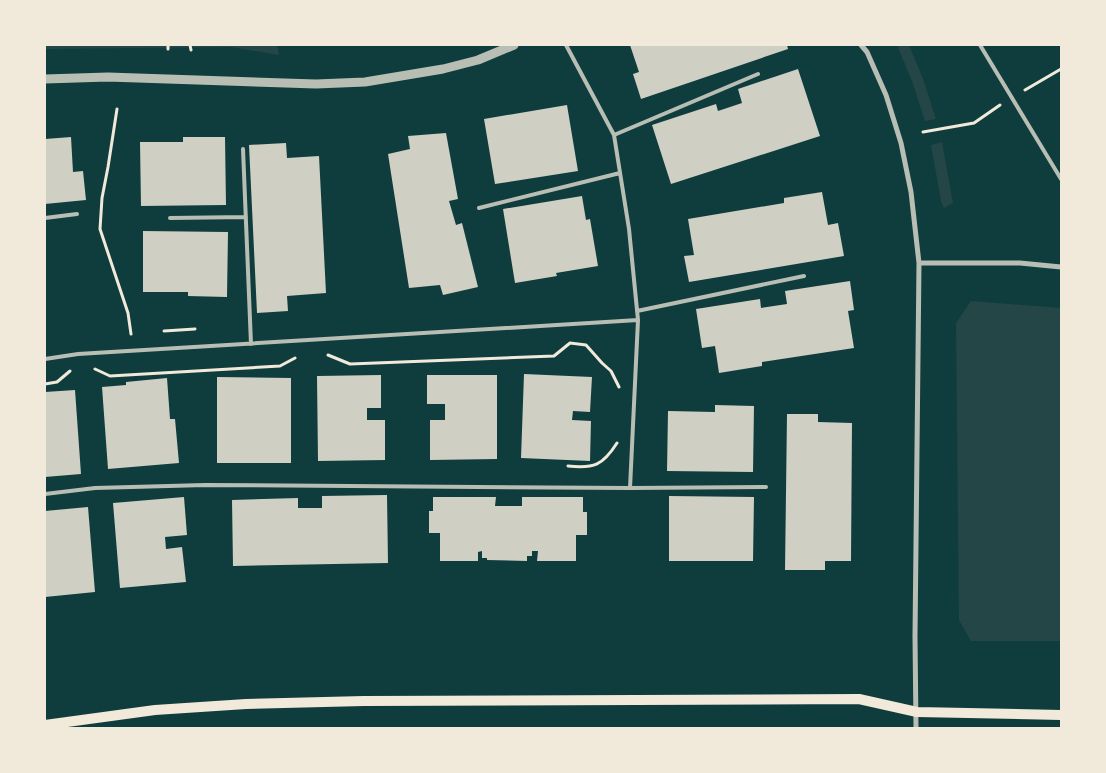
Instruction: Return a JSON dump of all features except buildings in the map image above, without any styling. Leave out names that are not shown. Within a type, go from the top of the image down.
[{"type":"main road","points":[[45,725],[155,710],[246,704],[364,701],[859,699],[917,712],[1061,715]]},
{"type":"street","points":[[45,78],[108,77],[316,84],[365,82],[443,69],[478,60],[514,45]]},
{"type":"street","points":[[862,45],[886,95],[901,143],[911,192],[919,263],[916,728]]},
{"type":"street","points":[[919,263],[1020,263],[1061,267]]},
{"type":"lane","points":[[566,45],[614,135],[629,229],[638,320],[630,488]]},
{"type":"lane","points":[[980,45],[1061,179]]},
{"type":"lane","points":[[614,135],[758,74]]},
{"type":"lane","points":[[243,149],[251,344]]},
{"type":"lane","points":[[479,208],[620,172]]},
{"type":"lane","points":[[45,218],[77,214]]},
{"type":"lane","points":[[170,218],[246,217]]},
{"type":"lane","points":[[637,311],[804,276]]},
{"type":"lane","points":[[45,359],[78,354],[638,320]]},
{"type":"lane","points":[[45,494],[95,488],[205,485],[766,487]]},
{"type":"path","points":[[190,45],[191,50]]},
{"type":"path","points":[[923,132],[974,123],[1061,69]]},
{"type":"path","points":[[117,108],[102,198],[100,229],[128,312],[131,334],[122,335]]},
{"type":"path","points":[[159,332],[203,329]]},
{"type":"path","points":[[322,356],[330,355],[350,364],[554,356],[570,343],[586,345],[611,371],[620,387],[620,395]]},
{"type":"path","points":[[92,368],[110,376],[280,366],[297,356]]},
{"type":"path","points":[[45,384],[57,382],[72,370]]},
{"type":"path","points":[[568,466],[583,468],[600,464],[610,454],[618,440]]},
{"type":"shaded area","points":[[45,45],[277,45],[279,55],[231,47],[45,49]]},
{"type":"shaded area","points":[[897,45],[909,45],[936,119],[925,121],[912,81]]},
{"type":"shaded area","points":[[942,142],[953,203],[944,208],[941,201],[931,145]]},
{"type":"shaded area","points":[[971,301],[1061,308],[1061,641],[971,641],[959,620],[956,323]]}]
